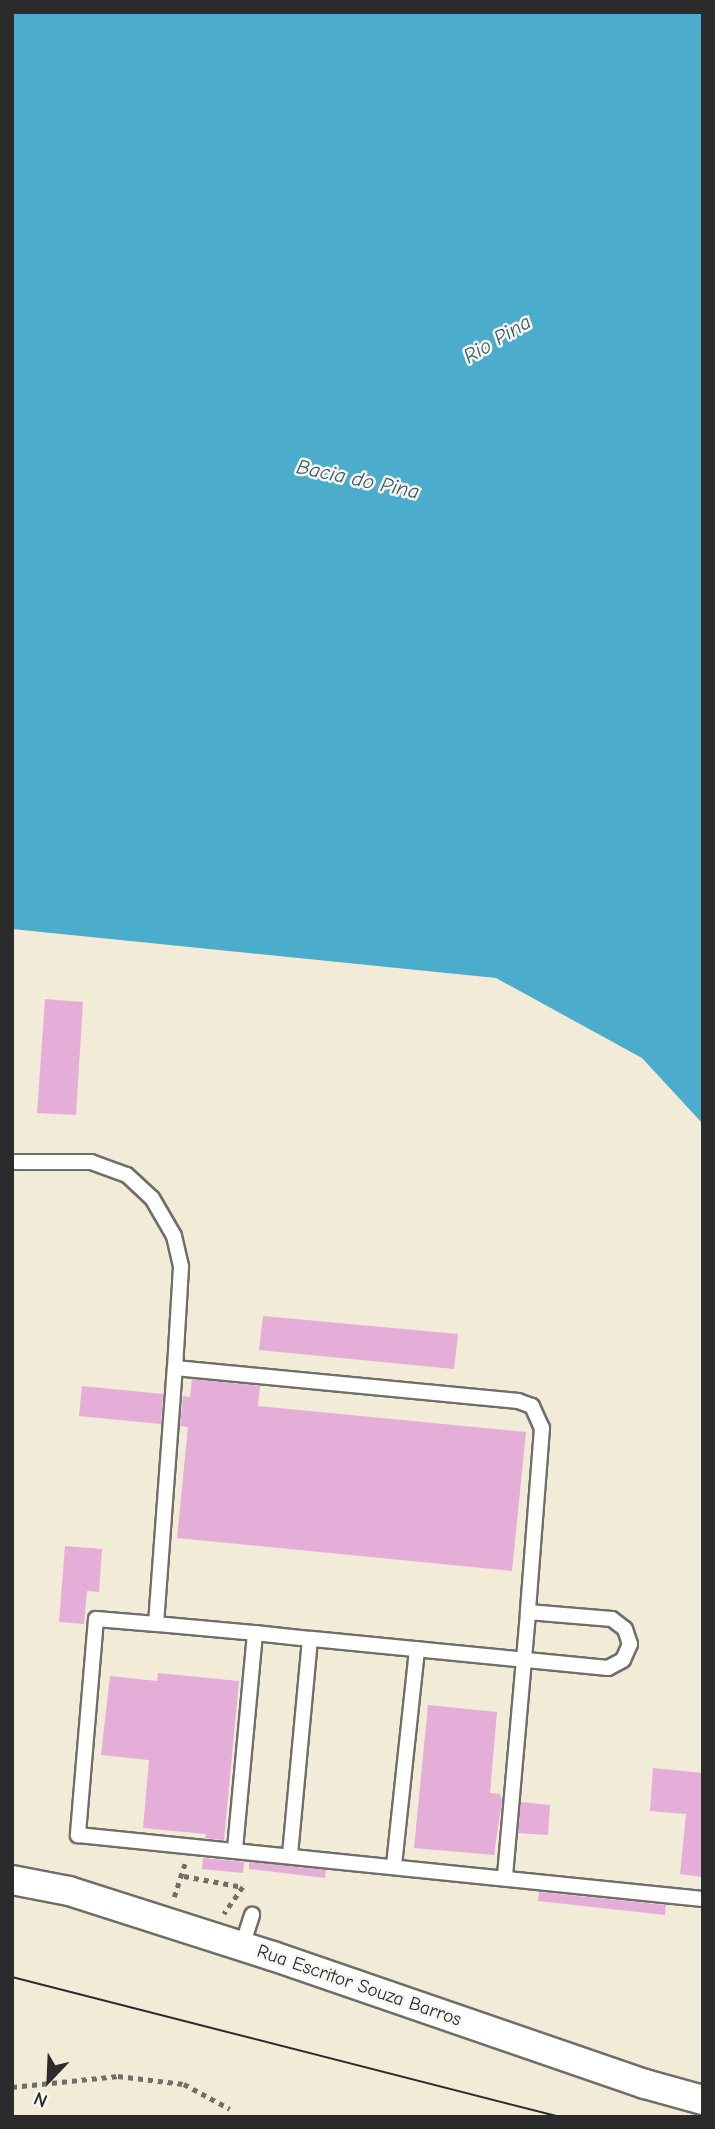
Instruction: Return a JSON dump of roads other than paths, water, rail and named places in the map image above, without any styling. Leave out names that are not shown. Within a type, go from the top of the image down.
[{"type":"street","name":"Rua Escritor Souza Barros","points":[[12,1880],[69,1891],[242,1946],[703,2100]]},
{"type":"lane","points":[[12,1163],[91,1162],[127,1175],[152,1198],[174,1236],[181,1267],[156,1624]]},
{"type":"lane","points":[[175,1368],[532,1405],[542,1428],[505,1876]]},
{"type":"lane","points":[[528,1612],[612,1619],[625,1629],[630,1644],[623,1660],[608,1668],[96,1619],[78,1835],[505,1876],[703,1899]]},
{"type":"lane","points":[[235,1849],[255,1633]]},
{"type":"lane","points":[[290,1854],[310,1639]]},
{"type":"lane","points":[[394,1865],[417,1649]]},
{"type":"lane","points":[[242,1946],[251,1915]]},
{"type":"water","points":[[12,12],[703,12],[703,1124],[642,1058],[496,978],[12,929]]},
{"type":"tram line","points":[[12,1977],[560,2117]]},
{"type":"water label","name":"Rio Pina","points":[[497,339]]},
{"type":"water label","name":"Bacia do Pina","points":[[358,479]]}]
